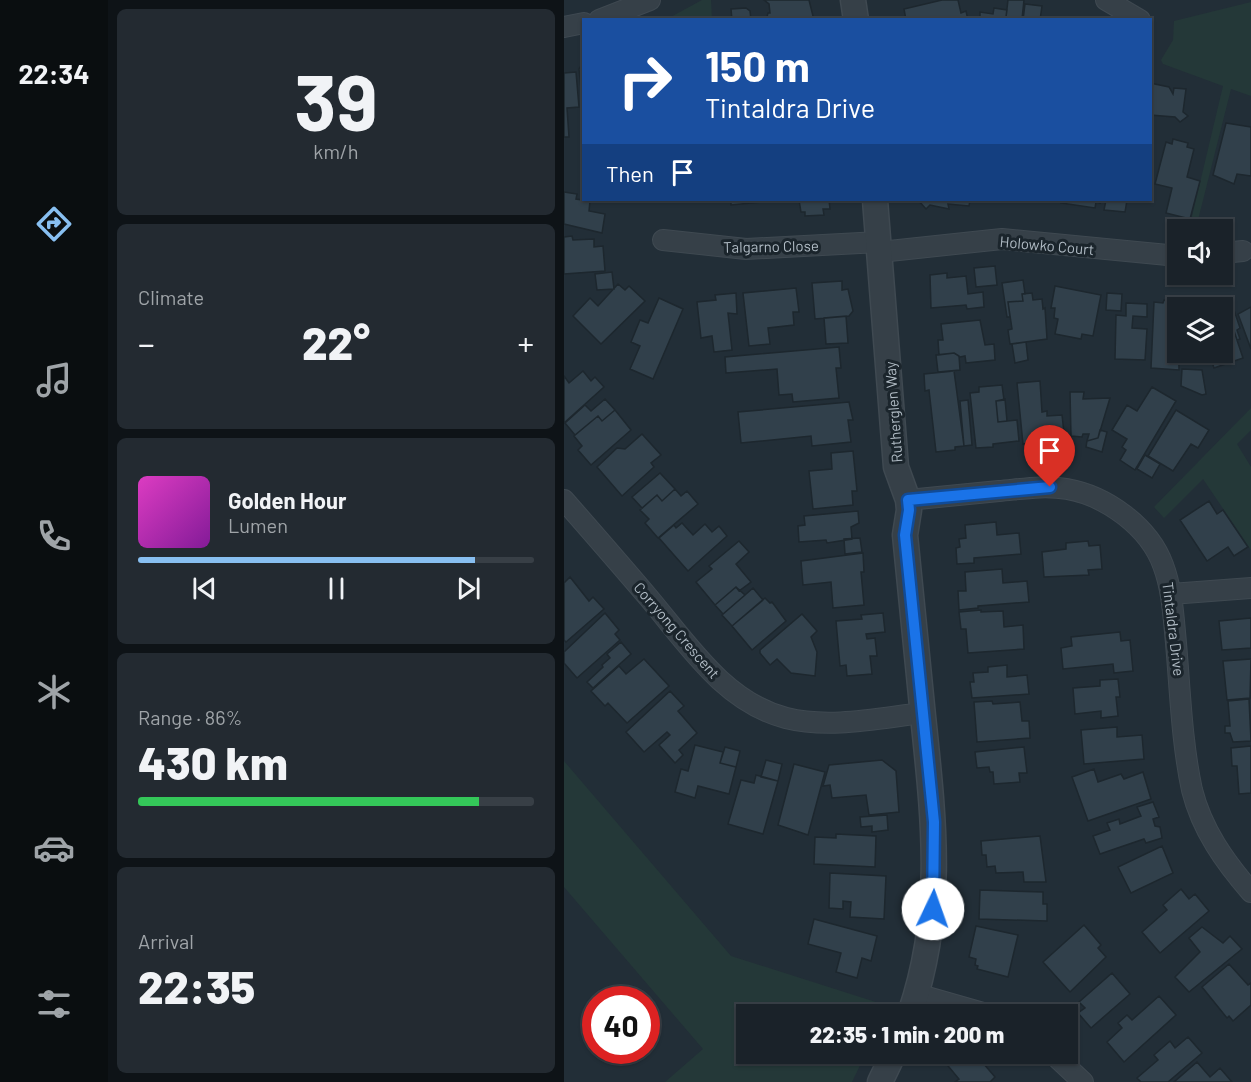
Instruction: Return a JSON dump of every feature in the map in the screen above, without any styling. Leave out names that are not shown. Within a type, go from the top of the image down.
[{"type":"street","points":[[604,18],[650,0]]},
{"type":"street","points":[[853,0],[856,18]]},
{"type":"street","points":[[1106,0],[1137,18]]},
{"type":"street","points":[[564,27],[582,23]]},
{"type":"street","name":"Rutherglen Way","points":[[875,201],[896,467],[908,500],[909,510],[905,535],[934,822],[935,885],[926,954],[913,1004]]},
{"type":"street","name":"Holowko Court","points":[[880,247],[1002,239],[1167,255]]},
{"type":"street","name":"Talgarno Close","points":[[663,240],[746,249],[880,247]]},
{"type":"street","points":[[1233,251],[1243,250]]},
{"type":"street","name":"Tintaldra Drive","points":[[908,500],[1036,487],[1059,488],[1081,493],[1120,513],[1149,539],[1163,563],[1171,594],[1193,792],[1212,840],[1251,892]]},
{"type":"street","name":"Corryong Crescent","points":[[564,500],[706,667],[753,705],[787,718],[819,722],[923,713]]},
{"type":"street","points":[[1171,594],[1251,588]]},
{"type":"street","points":[[880,1082],[889,1064]]},
{"type":"street","points":[[1064,1064],[1083,1082]]},
{"type":"green space","points":[[702,0],[711,0],[712,18],[669,18]]},
{"type":"green space","points":[[1251,2],[1251,96],[1231,89],[1198,219],[1191,219],[1223,86],[1163,64],[1161,60],[1173,40],[1174,21]]},
{"type":"green space","points":[[1251,408],[1251,430],[1237,444],[1251,467],[1251,550],[1203,479],[1164,518],[1154,507]]},
{"type":"green space","points":[[564,761],[731,956],[882,1004],[736,1004],[736,1064],[861,1064],[852,1082],[665,1082],[703,1049],[660,999],[660,986],[649,986],[564,887]]},
{"type":"building","points":[[764,0],[809,0],[814,18],[767,18],[770,13],[769,4]]},
{"type":"building","points":[[942,0],[958,0],[961,13],[966,11],[968,18],[906,18],[904,9]]},
{"type":"building","points":[[1008,0],[1024,0],[1022,18],[1006,17]]},
{"type":"building","points":[[1025,4],[1042,6],[1040,18],[1023,18]]},
{"type":"building","points":[[746,8],[750,11],[751,18],[732,18],[731,9]]},
{"type":"building","points":[[994,8],[1007,10],[1006,17],[1009,18],[980,18],[980,12],[993,14]]},
{"type":"building","points":[[582,64],[582,98],[579,69]]},
{"type":"building","points":[[576,72],[579,107],[567,108],[569,137],[564,137],[564,73]]},
{"type":"building","points":[[1152,83],[1169,87],[1173,94],[1174,88],[1186,89],[1183,112],[1188,116],[1180,122],[1175,117],[1152,115]]},
{"type":"building","points":[[1226,123],[1251,127],[1251,176],[1237,174],[1234,184],[1213,175]]},
{"type":"building","points":[[1173,139],[1188,143],[1187,147],[1194,149],[1187,177],[1200,181],[1190,219],[1166,213],[1172,188],[1155,184],[1166,142],[1172,144]]},
{"type":"building","points":[[564,192],[577,194],[576,199],[590,201],[589,211],[605,214],[602,233],[564,224]]},
{"type":"building","points":[[731,201],[773,201],[731,205]]},
{"type":"building","points":[[799,201],[829,201],[830,209],[823,209],[824,215],[805,216],[805,212],[801,212]]},
{"type":"building","points":[[919,201],[970,201],[969,206],[948,204],[949,209],[930,205],[926,209]]},
{"type":"building","points":[[1062,201],[1100,201],[1100,203],[1096,202],[1095,208],[1061,203]]},
{"type":"building","points":[[1106,201],[1127,201],[1125,212],[1104,210]]},
{"type":"building","points":[[572,236],[573,240],[594,239],[594,247],[603,246],[605,271],[564,274],[564,237]]},
{"type":"building","points":[[995,266],[997,285],[976,287],[974,268]]},
{"type":"building","points":[[612,272],[614,289],[597,290],[595,274]]},
{"type":"building","points":[[947,273],[947,278],[966,276],[968,294],[983,292],[984,307],[967,309],[966,305],[931,308],[930,275]]},
{"type":"building","points":[[1023,280],[1025,294],[1022,294],[1023,301],[1008,302],[1010,317],[1007,317],[1002,283]]},
{"type":"building","points":[[842,281],[842,290],[848,289],[853,311],[849,316],[815,319],[812,283]]},
{"type":"building","points":[[618,284],[625,290],[629,286],[645,301],[601,344],[573,316],[590,298],[598,306]]},
{"type":"building","points":[[1055,286],[1101,295],[1093,336],[1082,334],[1081,339],[1055,334],[1058,319],[1054,318],[1055,308],[1051,308]]},
{"type":"building","points":[[796,288],[799,312],[793,312],[794,325],[768,328],[770,344],[749,346],[743,293]]},
{"type":"building","points":[[736,293],[737,314],[728,313],[732,350],[714,352],[712,336],[701,338],[697,302],[716,300],[715,295]]},
{"type":"building","points":[[1032,293],[1033,300],[1042,299],[1043,309],[1045,308],[1047,339],[1010,344],[1008,330],[1012,329],[1008,302],[1023,301],[1022,294]]},
{"type":"building","points":[[1107,293],[1122,294],[1121,311],[1106,310]]},
{"type":"building","points":[[659,298],[683,309],[653,379],[630,369],[640,346],[631,342],[640,320],[648,323]]},
{"type":"building","points":[[1164,300],[1167,300],[1167,363],[1179,363],[1179,370],[1151,368],[1154,302],[1163,303]]},
{"type":"building","points":[[1126,303],[1147,304],[1147,317],[1133,316],[1132,328],[1147,329],[1145,360],[1115,359],[1116,315],[1126,316]]},
{"type":"building","points":[[1233,307],[1240,328],[1237,330],[1240,339],[1237,340],[1233,328]]},
{"type":"building","points":[[1251,307],[1251,349],[1238,314]]},
{"type":"building","points":[[846,316],[848,343],[826,344],[824,318]]},
{"type":"building","points":[[980,320],[985,345],[994,344],[995,360],[966,363],[965,356],[960,357],[954,353],[939,355],[938,340],[943,340],[941,324]]},
{"type":"building","points":[[1233,328],[1243,358],[1233,361]]},
{"type":"building","points":[[1026,342],[1028,360],[1015,363],[1012,344]]},
{"type":"building","points":[[839,347],[841,368],[836,368],[839,398],[793,402],[792,394],[779,395],[777,369],[726,373],[725,357]]},
{"type":"building","points":[[954,353],[959,356],[960,370],[938,372],[936,355]]},
{"type":"building","points":[[1212,363],[1228,363],[1214,368]]},
{"type":"building","points":[[1182,369],[1202,370],[1206,394],[1202,395],[1181,386]]},
{"type":"building","points":[[583,371],[591,381],[595,377],[604,387],[564,423],[564,376],[569,383]]},
{"type":"building","points":[[954,371],[964,446],[955,447],[955,450],[936,452],[929,390],[925,391],[924,374]]},
{"type":"building","points":[[1040,381],[1042,412],[1047,411],[1047,416],[1062,415],[1064,433],[1050,434],[1050,439],[1023,444],[1017,383]]},
{"type":"building","points":[[1002,385],[1004,400],[996,401],[998,422],[1017,420],[1019,441],[976,448],[970,393],[979,392],[979,387]]},
{"type":"building","points":[[1152,387],[1176,401],[1135,470],[1120,460],[1126,450],[1122,447],[1127,439],[1112,430],[1127,405],[1137,411]]},
{"type":"building","points":[[1070,392],[1084,392],[1083,399],[1110,398],[1098,438],[1087,441],[1089,434],[1083,434],[1082,437],[1071,436]]},
{"type":"building","points":[[605,399],[615,410],[602,421],[598,416],[575,435],[565,423],[585,405],[591,411]]},
{"type":"building","points":[[1005,399],[1007,421],[998,422],[996,401]]},
{"type":"building","points":[[968,400],[972,445],[964,446],[960,401]]},
{"type":"building","points":[[849,402],[853,420],[848,420],[851,442],[812,446],[811,436],[741,443],[738,412]]},
{"type":"building","points":[[615,410],[631,430],[591,465],[578,450],[582,446],[574,436],[598,416],[602,421]]},
{"type":"building","points":[[1176,410],[1209,430],[1198,448],[1191,444],[1173,471],[1148,456]]},
{"type":"building","points":[[1100,430],[1107,432],[1102,452],[1086,447],[1087,441],[1098,438]]},
{"type":"building","points":[[642,434],[661,455],[651,463],[654,467],[622,496],[597,467],[617,448],[625,449]]},
{"type":"building","points":[[853,451],[857,491],[852,491],[853,505],[813,509],[809,471],[832,469],[831,453]]},
{"type":"building","points":[[1145,455],[1160,464],[1152,478],[1137,469]]},
{"type":"building","points":[[660,473],[675,489],[662,501],[657,495],[642,508],[632,497]]},
{"type":"building","points":[[675,489],[681,496],[687,491],[698,504],[658,538],[645,523],[649,519],[640,510],[657,495],[662,501]]},
{"type":"building","points":[[1209,501],[1217,514],[1223,510],[1248,547],[1234,556],[1228,547],[1207,561],[1180,520]]},
{"type":"building","points":[[858,511],[859,523],[851,527],[852,539],[827,543],[826,540],[799,542],[798,526],[805,525],[804,516]]},
{"type":"building","points":[[996,522],[997,535],[1019,533],[1021,554],[974,558],[974,563],[957,564],[956,548],[960,547],[959,539],[966,538],[965,525]]},
{"type":"building","points":[[682,523],[693,535],[705,524],[712,532],[719,526],[727,536],[688,571],[659,538],[674,525],[676,528]]},
{"type":"building","points":[[860,538],[862,552],[845,554],[844,539]]},
{"type":"building","points":[[739,541],[749,552],[736,564],[751,582],[739,591],[736,587],[715,605],[696,582],[712,569],[709,566]]},
{"type":"building","points":[[1088,541],[1089,546],[1100,545],[1102,569],[1088,570],[1089,575],[1044,577],[1042,552],[1066,549],[1066,543]]},
{"type":"building","points":[[863,553],[864,572],[861,572],[864,605],[833,608],[831,582],[803,585],[801,561]]},
{"type":"building","points":[[1002,569],[1003,583],[1027,581],[1029,602],[978,606],[978,608],[959,610],[958,591],[966,591],[965,572]]},
{"type":"building","points":[[570,577],[589,601],[593,597],[604,609],[566,642],[564,640],[564,583]]},
{"type":"building","points":[[736,587],[745,595],[723,614],[715,605]]},
{"type":"building","points":[[753,588],[763,600],[732,626],[722,615]]},
{"type":"building","points":[[765,598],[770,603],[772,602],[786,621],[752,650],[732,626]]},
{"type":"building","points":[[981,610],[981,612],[1003,611],[1004,627],[1023,625],[1024,649],[968,653],[966,629],[961,629],[959,612]]},
{"type":"building","points":[[605,613],[619,630],[615,634],[620,640],[577,678],[564,663],[564,652]]},
{"type":"building","points":[[883,613],[885,632],[866,634],[867,639],[875,638],[877,656],[870,656],[872,674],[847,676],[846,665],[840,666],[836,621],[862,619],[861,615]]},
{"type":"building","points":[[802,614],[817,631],[811,637],[817,652],[815,676],[791,673],[777,659],[770,665],[760,653],[760,650]]},
{"type":"building","points":[[1251,618],[1251,648],[1222,650],[1219,621]]},
{"type":"building","points":[[1120,632],[1121,641],[1130,640],[1133,671],[1114,673],[1113,664],[1063,669],[1061,648],[1072,646],[1071,637]]},
{"type":"building","points":[[621,642],[631,654],[593,688],[587,682],[610,658],[607,654]]},
{"type":"building","points":[[644,659],[669,686],[627,723],[608,703],[605,706],[591,691],[619,666],[626,674]]},
{"type":"building","points":[[1251,659],[1250,698],[1227,700],[1223,661]]},
{"type":"building","points":[[1007,665],[1007,677],[1027,675],[1029,694],[972,698],[970,682],[974,682],[973,673],[988,672],[988,667]]},
{"type":"building","points":[[1118,679],[1120,697],[1116,697],[1118,716],[1101,718],[1101,711],[1075,714],[1073,688],[1100,686],[1100,680]]},
{"type":"building","points":[[670,691],[684,706],[678,711],[697,733],[679,750],[683,755],[675,763],[659,745],[670,735],[667,732],[644,752],[626,732]]},
{"type":"building","points":[[1249,699],[1251,741],[1233,742],[1230,733],[1225,733],[1225,726],[1230,726],[1228,701]]},
{"type":"building","points":[[992,701],[993,704],[1020,702],[1022,721],[1029,721],[1030,738],[977,742],[974,702]]},
{"type":"building","points":[[1117,727],[1117,737],[1142,735],[1144,759],[1084,764],[1081,730]]},
{"type":"building","points":[[695,745],[723,752],[720,763],[736,767],[729,794],[698,786],[695,798],[675,792],[681,769],[688,771]]},
{"type":"building","points":[[1251,746],[1251,793],[1239,794],[1237,766],[1232,766],[1231,748]]},
{"type":"building","points":[[725,747],[740,751],[736,767],[720,763]]},
{"type":"building","points":[[1024,747],[1027,773],[1019,773],[1020,782],[994,784],[993,772],[990,772],[989,767],[977,768],[975,752]]},
{"type":"building","points":[[766,760],[782,764],[778,781],[761,777]]},
{"type":"building","points":[[882,760],[896,771],[899,812],[869,815],[866,795],[832,798],[830,785],[823,786],[829,765]]},
{"type":"building","points":[[794,764],[825,772],[808,835],[778,825]]},
{"type":"building","points":[[1094,769],[1098,782],[1121,774],[1124,779],[1143,772],[1151,799],[1088,821],[1072,777]]},
{"type":"building","points":[[756,775],[778,781],[763,834],[728,824],[741,780],[754,783]]},
{"type":"building","points":[[1153,802],[1159,817],[1153,819],[1155,826],[1160,827],[1162,838],[1146,843],[1144,839],[1100,854],[1093,836],[1110,830],[1107,823],[1119,819],[1120,824],[1141,816],[1137,807]]},
{"type":"building","points":[[887,815],[888,830],[872,832],[872,826],[861,827],[860,817]]},
{"type":"building","points":[[836,834],[876,836],[875,867],[814,864],[815,837],[836,838]]},
{"type":"building","points":[[1040,836],[1046,882],[1024,882],[1023,872],[996,873],[995,866],[987,867],[986,855],[982,855],[981,841]]},
{"type":"building","points":[[1162,846],[1173,873],[1131,893],[1118,867]]},
{"type":"building","points":[[830,873],[886,876],[884,919],[850,917],[851,902],[843,901],[843,909],[829,908]]},
{"type":"building","points":[[1181,889],[1189,899],[1195,894],[1209,911],[1160,953],[1142,932],[1167,910],[1163,905]]},
{"type":"building","points":[[980,890],[1043,892],[1043,904],[1047,904],[1047,921],[979,919]]},
{"type":"building","points":[[814,919],[877,936],[871,961],[862,958],[857,978],[836,972],[841,953],[808,944]]},
{"type":"building","points":[[1084,925],[1101,945],[1098,948],[1106,957],[1070,992],[1043,962]]},
{"type":"building","points":[[976,926],[1018,935],[1008,977],[977,969],[976,959],[969,957]]},
{"type":"building","points":[[1202,927],[1223,943],[1230,936],[1242,949],[1189,992],[1175,977],[1200,952],[1189,938]]},
{"type":"building","points":[[1229,964],[1248,985],[1251,983],[1251,1005],[1233,1021],[1229,1016],[1227,1018],[1202,987]]},
{"type":"building","points":[[1112,973],[1130,994],[1091,1028],[1078,1013],[1085,1008],[1079,1002]]},
{"type":"building","points":[[1159,996],[1176,1015],[1124,1062],[1107,1042],[1122,1028],[1118,1023],[1127,1015],[1132,1020]]},
{"type":"building","points":[[1188,1037],[1202,1053],[1168,1082],[1141,1082],[1137,1078],[1158,1060],[1154,1055],[1170,1041],[1175,1048]]},
{"type":"building","points":[[1197,1062],[1210,1077],[1220,1068],[1232,1082],[1174,1082]]},
{"type":"building","points":[[946,1064],[984,1064],[995,1077],[990,1082],[955,1082],[959,1079]]},
{"type":"route","points":[[933,909],[934,822],[905,535],[909,510],[908,500],[1050,487]]}]
